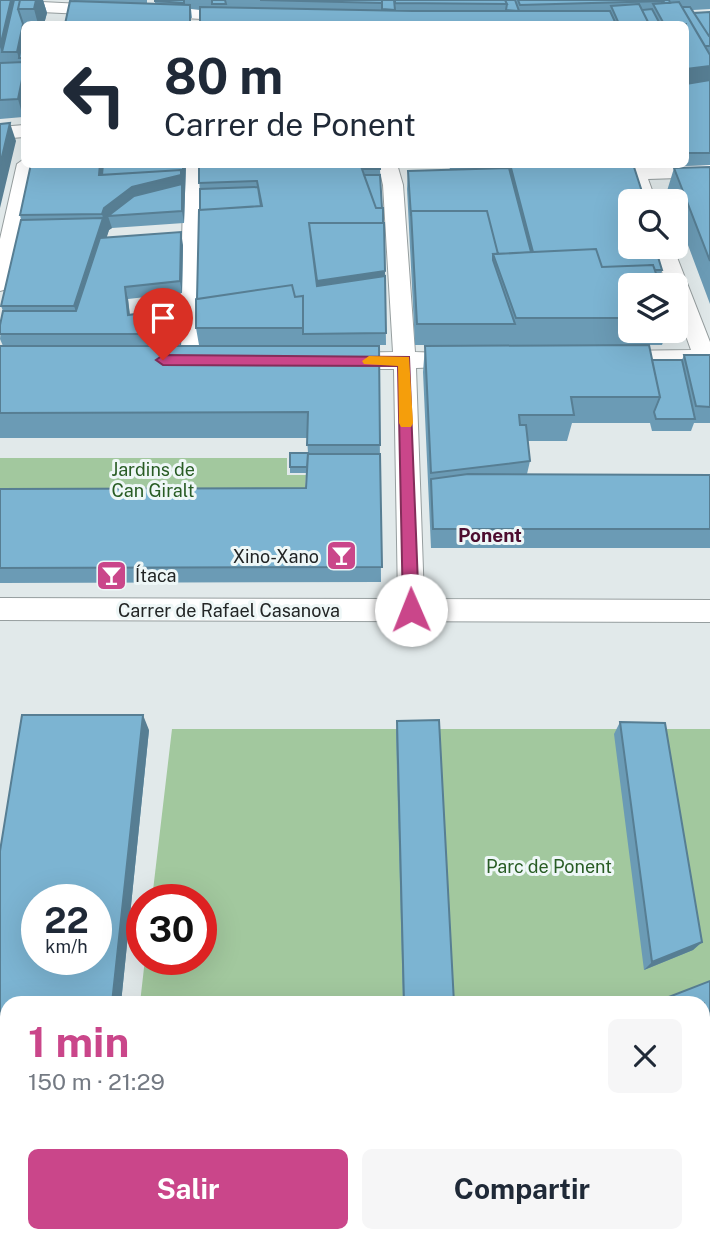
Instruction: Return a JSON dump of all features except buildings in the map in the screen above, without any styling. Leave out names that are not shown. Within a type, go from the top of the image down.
[{"type":"street","points":[[0,5],[63,11],[142,9],[196,20],[249,16]]},
{"type":"street","points":[[0,133],[21,131]]},
{"type":"street","points":[[0,284],[26,168]]},
{"type":"street","points":[[190,360],[194,168]]},
{"type":"street","points":[[583,176],[710,172]]},
{"type":"street","points":[[636,174],[642,189]]},
{"type":"street","points":[[411,610],[405,361],[390,175],[417,184]]},
{"type":"street","points":[[596,359],[708,358],[668,259]]},
{"type":"street","points":[[163,360],[216,360]]},
{"type":"street","points":[[323,360],[487,360]]},
{"type":"street","name":"Carrer de Rafael Casanova","points":[[0,610],[710,611]]},
{"type":"green space","name":"Jardins de Can Giralt","points":[[0,458],[287,458],[287,475],[306,475],[304,501],[0,502]]},
{"type":"green space","name":"Parc de Ponent","points":[[172,729],[710,729],[710,996],[141,996],[143,975],[217,975],[217,884],[154,884]]},
{"type":"slow traffic","points":[[369,361],[405,361],[406,423]]},
{"type":"place","name":"Xino-Xano","points":[[342,556]]},
{"type":"place","name":"Ítaca","points":[[112,575]]},
{"type":"district","name":"Ponent","points":[[490,535]]},
{"type":"route","points":[[163,360],[405,361],[411,610]]}]
